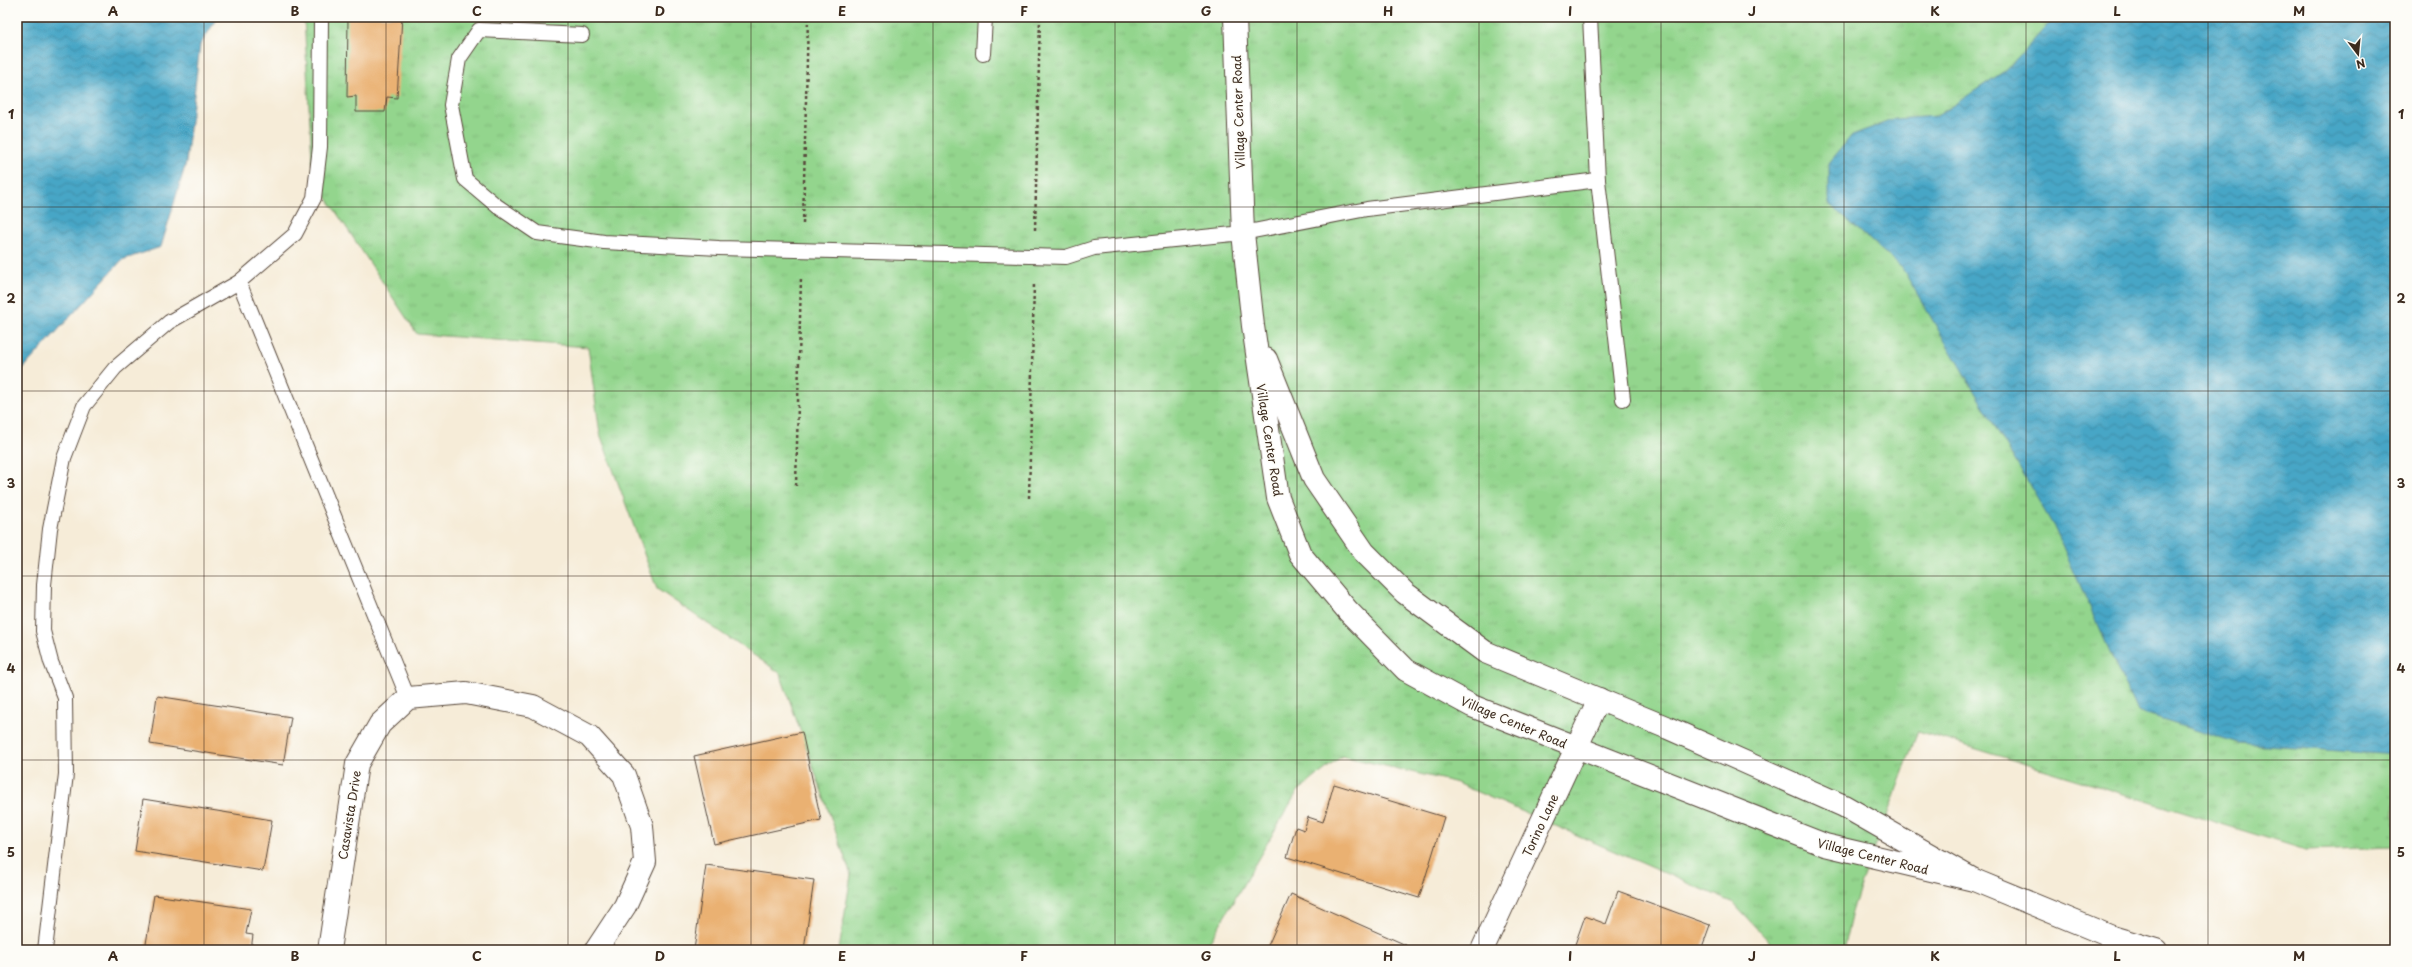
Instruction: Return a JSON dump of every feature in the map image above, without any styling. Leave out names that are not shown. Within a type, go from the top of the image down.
[{"type":"street","name":"Village Center Road","points":[[1234,17],[1243,233],[1253,326],[1278,498],[1300,554],[1348,610],[1406,670],[1472,706],[1825,845],[1974,880]]},
{"type":"street","name":"Village Center Road","points":[[1253,326],[1314,480],[1364,552],[1405,593],[1485,652],[1599,699],[1844,806],[1974,880],[2112,937],[2156,950]]},
{"type":"street","points":[[408,698],[466,693],[533,706],[589,736],[624,775],[642,826],[645,862],[625,906],[596,950]]},
{"type":"street","name":"Casavista Drive","points":[[329,950],[357,764],[380,724],[408,698]]},
{"type":"street","name":"Torino Lane","points":[[1482,950],[1599,699]]},
{"type":"lane","points":[[45,950],[66,774],[64,698],[51,662],[43,630],[44,585],[50,529],[64,458],[84,406],[115,368],[169,322],[239,282],[295,234],[314,198],[320,147],[321,17]]},
{"type":"lane","points":[[983,54],[986,17]]},
{"type":"lane","points":[[1590,17],[1598,180],[1623,400]]},
{"type":"lane","points":[[582,34],[478,24],[459,59],[451,104],[465,179],[497,206],[537,233],[604,242],[719,248],[1066,257],[1094,248],[1243,233],[1367,209],[1598,180]]},
{"type":"lane","points":[[239,282],[408,698]]},
{"type":"green space","points":[[304,17],[2395,17],[2395,847],[2306,850],[1918,731],[1853,908],[1843,950],[1777,950],[1732,902],[1454,782],[1342,756],[1297,792],[1205,950],[839,950],[851,875],[780,673],[657,589],[600,434],[588,347],[417,334],[313,177]]},
{"type":"water","points":[[17,17],[218,17],[200,45],[186,163],[161,247],[122,260],[19,373],[17,380]]},
{"type":"water","points":[[2055,17],[2395,17],[2395,755],[2238,744],[2137,712],[2054,527],[1902,268],[1829,204],[1829,163],[1852,135],[1895,119],[1937,116],[2006,70]]},
{"type":"building","points":[[348,17],[402,17],[397,98],[387,97],[385,112],[356,112],[356,96],[347,97]]},
{"type":"building","points":[[157,696],[291,717],[283,765],[150,744]]},
{"type":"building","points":[[802,732],[821,820],[714,844],[694,756]]},
{"type":"building","points":[[1334,784],[1444,817],[1419,898],[1287,857],[1296,827],[1304,830],[1308,817],[1323,822]]},
{"type":"building","points":[[143,799],[272,820],[263,871],[135,851]]},
{"type":"building","points":[[706,865],[814,880],[804,950],[694,950]]},
{"type":"building","points":[[1618,891],[1710,925],[1701,950],[1573,950],[1585,916],[1606,924]]},
{"type":"building","points":[[1291,894],[1406,945],[1404,950],[1266,950]]},
{"type":"building","points":[[154,895],[251,909],[246,934],[253,935],[251,950],[145,950]]}]
